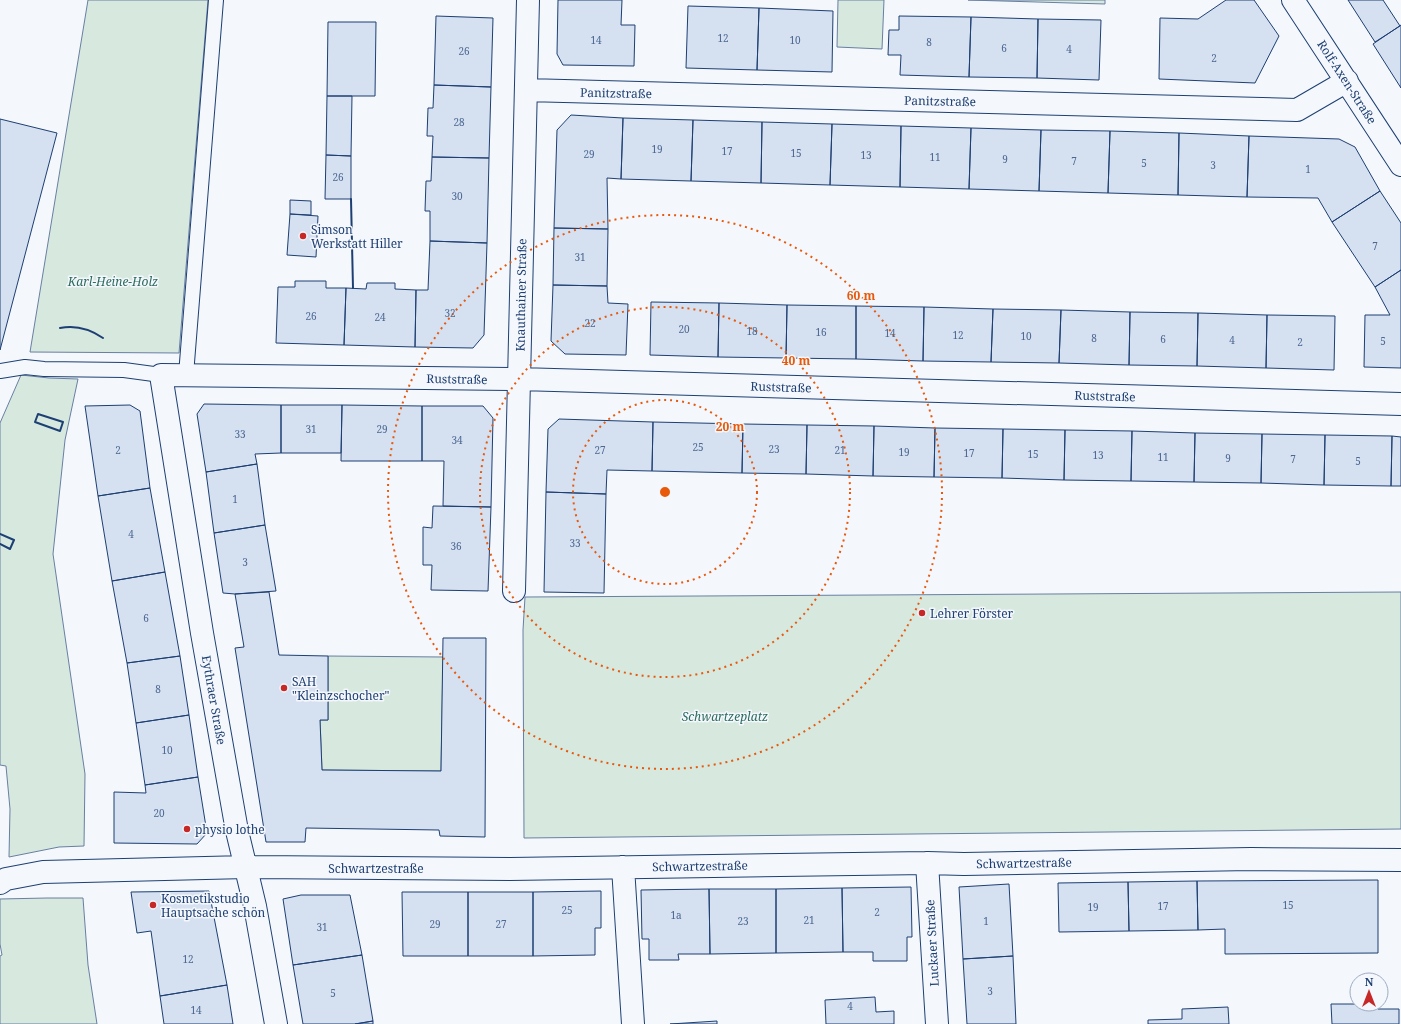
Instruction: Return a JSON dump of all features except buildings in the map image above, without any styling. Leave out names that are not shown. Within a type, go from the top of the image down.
[{"type":"street","name":"Knauthainer Straße","points":[[514,591],[528,0]]},
{"type":"street","name":"Rolf-Axen-Straße","points":[[1294,0],[1401,165]]},
{"type":"street","name":"Panitzstraße","points":[[526,90],[1297,110],[1347,82]]},
{"type":"street","name":"Ruststraße","points":[[160,375],[519,379],[1401,404]]},
{"type":"street","name":"Eythraer Straße","points":[[160,375],[202,633],[237,831],[255,906],[276,1024]]},
{"type":"street","name":"Schwartzestraße","points":[[0,883],[6,879],[43,872],[246,867],[510,868],[927,863],[964,864],[1251,859],[1401,860]]},
{"type":"street","name":"Luckaer Straße","points":[[927,863],[937,1024]]},
{"type":"street","points":[[623,867],[633,1024]]},
{"type":"lane","points":[[186,375],[216,0]]},
{"type":"lane","points":[[0,371],[24,367],[124,370],[160,375]]},
{"type":"green space","name":"Karl-Heine-Holz","points":[[88,0],[208,0],[179,353],[30,352]]},
{"type":"green space","points":[[838,0],[884,0],[882,49],[837,47]]},
{"type":"green space","points":[[968,0],[1105,0],[1105,4]]},
{"type":"green space","points":[[21,375],[78,379],[65,440],[53,554],[85,774],[84,846],[59,847],[9,857],[10,809],[6,766],[0,765],[0,423]]},
{"type":"green space","name":"Schwartzeplatz","points":[[1401,592],[1401,829],[524,838],[523,630],[525,597]]},
{"type":"green space","points":[[328,656],[443,657],[441,771],[322,770],[320,720],[328,720]]},
{"type":"green space","points":[[83,898],[88,965],[97,1024],[0,1024],[0,956],[2,955],[0,944],[0,899]]},
{"type":"wall","points":[[351,199],[353,288]]},
{"type":"wall","points":[[60,328],[82,328],[103,338]]},
{"type":"wall","points":[[38,414],[63,422],[60,431],[35,422],[38,414]]},
{"type":"wall","points":[[0,534],[14,540],[10,549],[0,544]]},
{"type":"place","name":"Simson Werkstatt Hiller","points":[[303,236]]},
{"type":"place","name":"Lehrer Förster","points":[[922,613]]},
{"type":"place","name":"SAH \"Kleinzschocher\"","points":[[284,688]]},
{"type":"place","name":"physio lothe","points":[[187,829]]},
{"type":"place","name":"Kosmetikstudio Hauptsache schön","points":[[153,905]]}]
